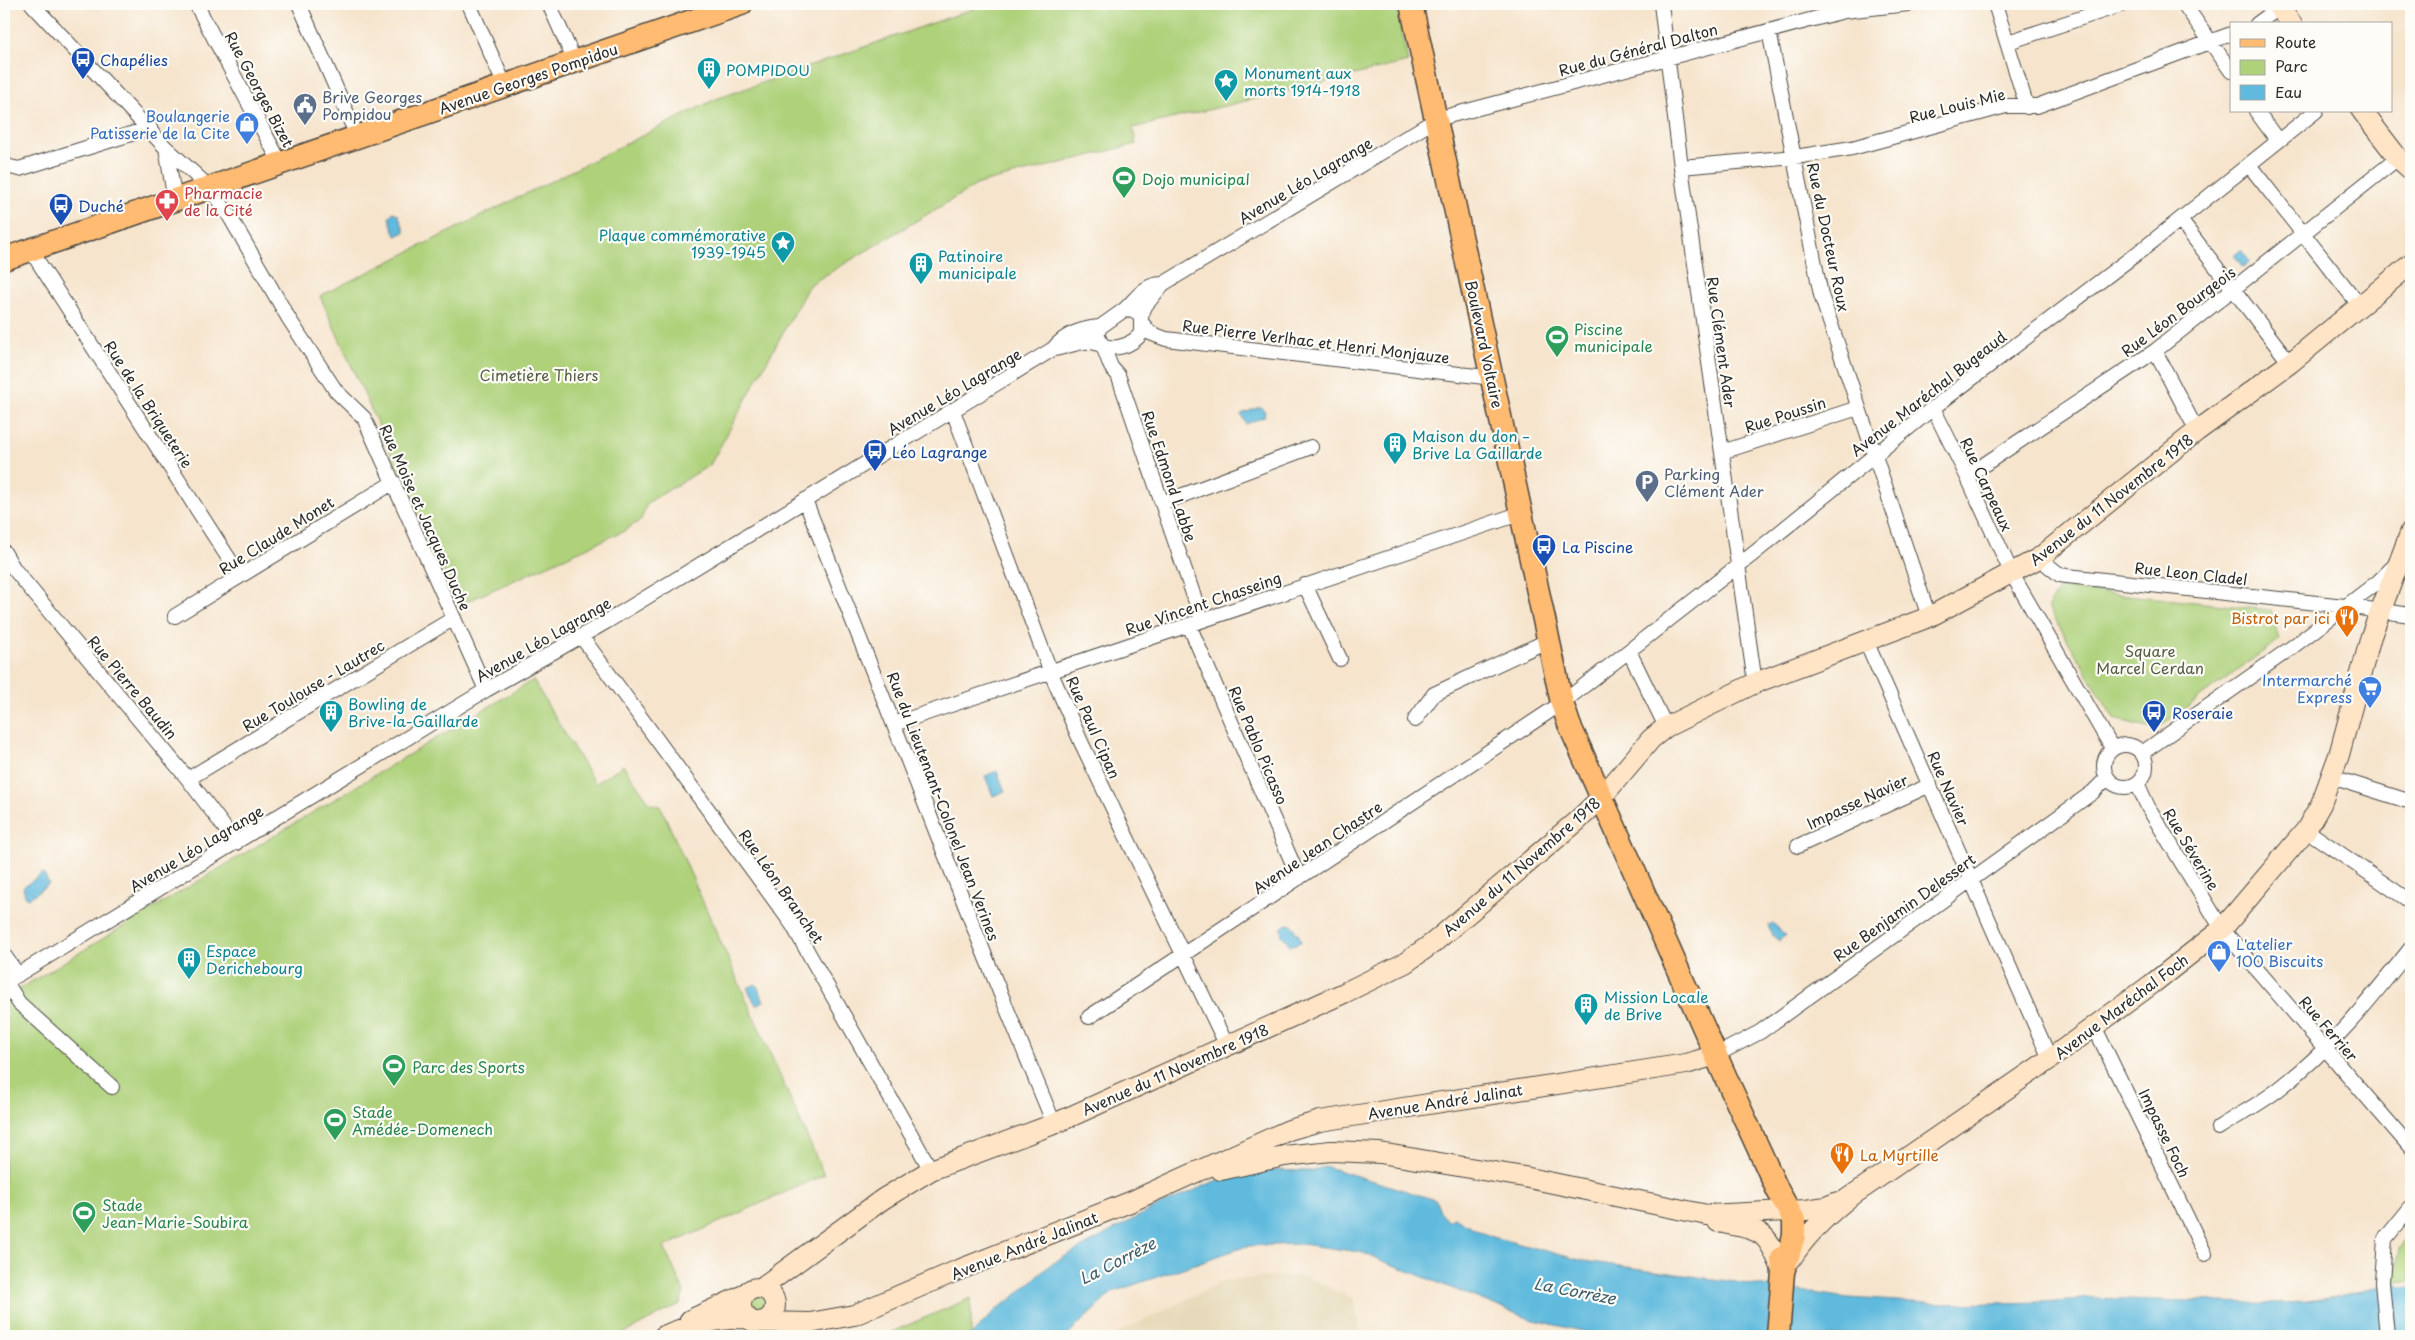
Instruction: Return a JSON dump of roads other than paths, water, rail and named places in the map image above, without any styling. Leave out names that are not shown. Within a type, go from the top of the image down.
[{"type":"main road","name":"Avenue Georges Pompidou","points":[[4,259],[741,4]]},
{"type":"main road","name":"Boulevard Voltaire","points":[[1411,4],[1562,703],[1569,724],[1782,1204],[1783,1272],[1778,1336]]},
{"type":"street","name":"Rue Georges Bizet","points":[[196,4],[281,164]]},
{"type":"street","points":[[299,4],[358,138]]},
{"type":"street","points":[[469,4],[506,86]]},
{"type":"street","points":[[549,4],[575,62]]},
{"type":"street","name":"Rue Clément Ader","points":[[1661,4],[1681,167],[1755,684]]},
{"type":"street","name":"Rue du Général Dalton","points":[[1437,119],[1856,7],[1908,4]]},
{"type":"street","points":[[1995,4],[2027,107]]},
{"type":"street","points":[[2008,42],[2124,4]]},
{"type":"street","points":[[2184,4],[2230,70]]},
{"type":"street","points":[[2259,22],[2280,5],[2291,22]]},
{"type":"street","name":"Rue Moise et Jacques Duche","points":[[41,6],[166,148],[210,188],[230,217],[285,312],[336,391],[364,418],[486,690]]},
{"type":"street","name":"Rue du Docteur Roux","points":[[1769,31],[1821,295],[1929,617]]},
{"type":"street","name":"Rue Louis Mie","points":[[1681,167],[1795,156],[1852,148],[2006,106],[2037,106],[2230,34]]},
{"type":"street","points":[[2257,112],[2278,141]]},
{"type":"street","name":"Avenue Maréchal Bugeaud","points":[[1562,703],[1876,456],[1932,408],[2180,220],[2315,112]]},
{"type":"street","points":[[2363,112],[2405,164]]},
{"type":"street","name":"Avenue Léo Lagrange","points":[[1142,320],[1145,306],[1163,284],[1437,119]]},
{"type":"street","points":[[4,162],[6,166],[19,169],[150,128]]},
{"type":"street","points":[[166,148],[175,201]]},
{"type":"street","name":"Rue Léon Bourgeois","points":[[1967,476],[2155,350],[2303,234],[2405,164]]},
{"type":"street","points":[[2249,165],[2360,306]]},
{"type":"street","points":[[2180,220],[2290,362]]},
{"type":"street","name":"Rue de la Briqueterie","points":[[33,249],[37,260],[240,576]]},
{"type":"street","name":"Avenue du 11 Novembre 1918","points":[[760,1295],[883,1199],[931,1170],[1054,1124],[1344,993],[1405,963],[1433,943],[1554,841],[1602,797],[1650,739],[1666,727],[1755,684],[1929,617],[2039,558],[2197,432],[2290,362],[2411,264]]},
{"type":"street","name":"Avenue Léo Lagrange","points":[[1124,310],[1145,289],[1155,283],[1163,284]]},
{"type":"street","points":[[1053,350],[1059,342],[1070,335],[1099,328],[1124,310],[1134,311],[1142,320],[1141,334],[1120,348],[1113,349],[1103,346],[1097,335],[1099,328]]},
{"type":"street","name":"Rue Pierre Verlhac et Henri Monjauze","points":[[1142,320],[1150,333],[1166,339],[1493,378]]},
{"type":"street","name":"Avenue Léo Lagrange","points":[[9,980],[486,690],[581,636],[1053,350],[1066,348],[1083,341],[1092,341],[1103,346]]},
{"type":"street","name":"Rue Edmond Labbe","points":[[1103,346],[1111,367],[1118,375],[1162,503],[1195,622]]},
{"type":"street","points":[[1118,375],[1120,348]]},
{"type":"street","points":[[2155,350],[2197,432]]},
{"type":"street","name":"Rue Poussin","points":[[1722,452],[1858,408]]},
{"type":"street","name":"Rue Carpeaux","points":[[1932,408],[1967,476],[2012,574]]},
{"type":"street","name":"Rue Paul Cipan","points":[[953,411],[1051,673],[1227,1046]]},
{"type":"street","points":[[1162,503],[1310,447]]},
{"type":"street","name":"Rue Claude Monet","points":[[175,616],[394,482]]},
{"type":"street","name":"Rue du Lieutenant-Colonel Jean Verines","points":[[805,500],[1054,1124]]},
{"type":"street","name":"Rue Vincent Chasseing","points":[[894,724],[1051,673],[1195,622],[1522,513]]},
{"type":"street","name":"Avenue Maréchal Foch","points":[[1783,1272],[1802,1241],[1822,1220],[1847,1199],[2050,1058],[2222,930],[2306,830],[2321,804],[2332,777],[2380,610],[2411,531]]},
{"type":"street","name":"Rue Pierre Baudin","points":[[4,552],[14,569],[188,779],[236,843]]},
{"type":"street","name":"Rue Leon Cladel","points":[[2039,558],[2060,575],[2411,615]]},
{"type":"street","name":"Avenue Maréchal Foch","points":[[2345,606],[2379,581],[2401,559]]},
{"type":"street","points":[[2012,574],[2112,748]]},
{"type":"street","points":[[1305,585],[1340,659]]},
{"type":"street","points":[[2142,753],[2291,648],[2345,606]]},
{"type":"street","name":"Rue Toulouse - Lautrec","points":[[188,779],[454,618]]},
{"type":"street","name":"Rue Pablo Picasso","points":[[1195,622],[1299,878]]},
{"type":"street","name":"Rue Léon Branchet","points":[[581,636],[618,690],[792,924],[931,1170]]},
{"type":"street","points":[[1415,720],[1434,694],[1549,640]]},
{"type":"street","name":"Rue Navier","points":[[1866,640],[2050,1058]]},
{"type":"street","points":[[1629,651],[1666,727]]},
{"type":"street","name":"Avenue Jean Chastre","points":[[1089,1017],[1562,703]]},
{"type":"street","points":[[2125,744],[2138,748],[2142,753],[2147,766],[2142,779],[2137,783],[2124,787],[2118,786],[2107,778],[2104,772],[2104,759],[2112,748],[2125,744]]},
{"type":"street","points":[[2332,777],[2411,802]]},
{"type":"street","name":"Rue Benjamin Delessert","points":[[1716,1055],[1760,1032],[2093,792],[2107,778]]},
{"type":"street","name":"Rue Séverine","points":[[2137,783],[2148,807],[2222,930]]},
{"type":"street","name":"Impasse Navier","points":[[1798,846],[1930,785]]},
{"type":"street","points":[[2306,830],[2411,902]]},
{"type":"street","name":"Rue Ferrier","points":[[2222,930],[2411,1148]]},
{"type":"street","points":[[2218,1128],[2278,1090],[2326,1048],[2355,1020],[2411,948]]},
{"type":"street","points":[[4,955],[9,980],[19,1003],[112,1086]]},
{"type":"street","name":"Impasse Foch","points":[[2094,1026],[2205,1254]]},
{"type":"street","name":"Avenue André Jalinat","points":[[673,1332],[736,1318],[810,1323],[838,1320],[1184,1179],[1267,1139],[1320,1121],[1686,1064],[1716,1055]]},
{"type":"street","name":"Avenue André Jalinat","points":[[1184,1179],[1284,1156],[1331,1151],[1380,1153],[1524,1177],[1706,1215],[1718,1222],[1742,1226],[1763,1234],[1772,1245],[1783,1272]]},
{"type":"street","name":"Avenue Maréchal Foch","points":[[1782,1204],[1826,1207],[1847,1199]]},
{"type":"street","name":"Avenue André Jalinat","points":[[1706,1215],[1782,1204]]},
{"type":"street","points":[[2387,1336],[2382,1282],[2385,1239],[2411,1207]]},
{"type":"street","points":[[760,1295],[771,1317],[754,1320],[741,1305],[760,1295]]},
{"type":"street","points":[[673,1332],[686,1322],[760,1295]]},
{"type":"street","name":"Avenue André Jalinat","points":[[760,1295],[790,1312],[800,1314],[852,1309],[864,1310]]},
{"type":"water","points":[[393,212],[398,214],[405,232],[396,236],[389,218]]},
{"type":"water","points":[[2241,250],[2250,262],[2243,267],[2234,255]]},
{"type":"water","points":[[1260,407],[1265,411],[1264,417],[1246,424],[1241,414]]},
{"type":"water","points":[[997,771],[1005,791],[993,796],[985,776]]},
{"type":"water","points":[[43,873],[49,884],[29,898],[25,896],[23,887]]},
{"type":"water","points":[[1773,923],[1785,935],[1779,941],[1772,935],[1768,926]]},
{"type":"water","points":[[1287,924],[1292,925],[1295,933],[1298,933],[1301,942],[1289,946],[1286,939],[1282,936],[1281,928]]},
{"type":"water","points":[[756,984],[764,1001],[756,1005],[747,988]]},
{"type":"water","name":"La Corrèze","points":[[1324,1166],[1436,1200],[1440,1212],[1448,1221],[1454,1218],[1489,1236],[1584,1261],[1849,1298],[1944,1304],[2045,1302],[2093,1298],[2284,1304],[2330,1298],[2394,1284],[2401,1287],[2411,1286],[2411,1336],[1603,1336],[1530,1319],[1360,1252],[1301,1244],[1247,1246],[1113,1292],[1066,1336],[970,1336],[996,1310],[1014,1297],[1051,1264],[1154,1208],[1220,1179],[1261,1170],[1314,1171]]},
{"type":"place","name":"Chapélies","points":[[83,80]]},
{"type":"place","name":"POMPIDOU","points":[[709,90]]},
{"type":"place","name":"Monument aux morts 1914-1918","points":[[1226,102]]},
{"type":"place","name":"Brive Georges Pompidou","points":[[305,126]]},
{"type":"place","name":"Boulangerie Patisserie de la Cite","points":[[247,145]]},
{"type":"place","name":"Dojo municipal","points":[[1124,199]]},
{"type":"place","name":"Pharmacie de la Cité","points":[[167,222]]},
{"type":"place","name":"Duché","points":[[61,226]]},
{"type":"place","name":"Plaque commémorative 1939-1945","points":[[783,264]]},
{"type":"place","name":"Patinoire municipale","points":[[921,285]]},
{"type":"place","name":"Piscine municipale","points":[[1557,358]]},
{"type":"place","name":"Maison du don – Brive La Gaillarde","points":[[1395,465]]},
{"type":"place","name":"Léo Lagrange","points":[[875,472]]},
{"type":"place","name":"Parking Clément Ader","points":[[1647,503]]},
{"type":"place","name":"La Piscine","points":[[1544,567]]},
{"type":"place","name":"Bistrot par ici","points":[[2347,638]]},
{"type":"place","name":"Intermarché Express","points":[[2370,709]]},
{"type":"place","name":"Bowling de Brive-la-Gaillarde","points":[[331,733]]},
{"type":"place","name":"Roseraie","points":[[2154,733]]},
{"type":"place","name":"L'atelier 100 Biscuits","points":[[2219,973]]},
{"type":"place","name":"Espace Derichebourg","points":[[189,980]]},
{"type":"place","name":"Mission Locale de Brive","points":[[1586,1026]]},
{"type":"place","name":"Parc des Sports","points":[[394,1087]]},
{"type":"place","name":"Stade Amédée-Domenech","points":[[335,1141]]},
{"type":"place","name":"La Myrtille","points":[[1842,1175]]},
{"type":"place","name":"Stade Jean-Marie-Soubira","points":[[84,1234]]},
{"type":"park label","name":"Cimetière Thiers","points":[[539,374]]},
{"type":"park label","name":"Square Marcel Cerdan","points":[[2150,658]]}]
